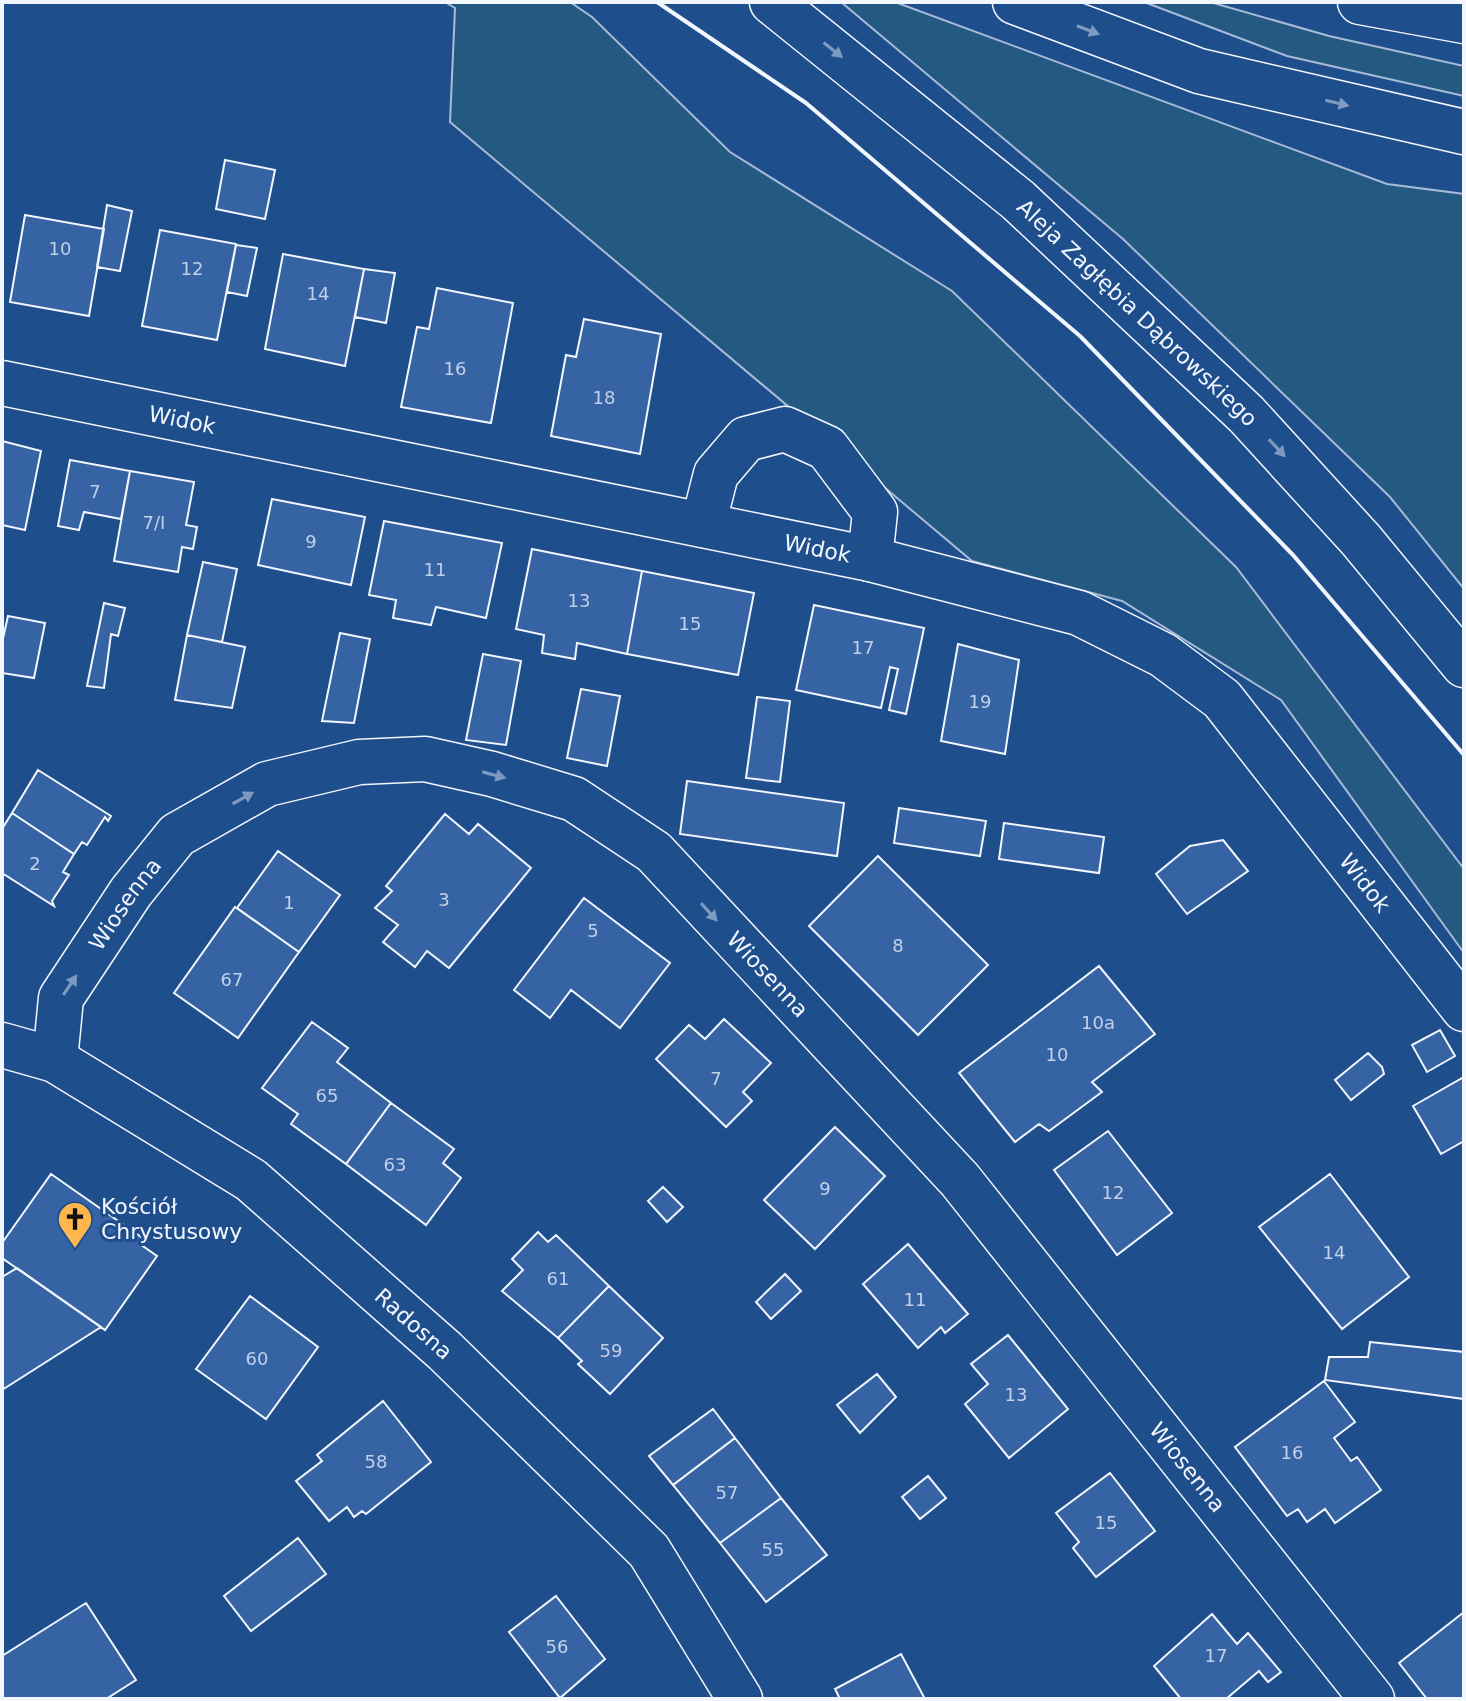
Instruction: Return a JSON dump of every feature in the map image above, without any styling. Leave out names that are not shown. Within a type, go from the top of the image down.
[{"type":"street","name":"Aleja Zagłębia Dąbrowskiego","points":[[772,2],[1018,200],[1246,414],[1361,540],[1464,665]]},
{"type":"street","points":[[1015,2],[1199,71],[1464,132]]},
{"type":"street","points":[[1360,2],[1464,21]]},
{"type":"street","name":"Widok","points":[[2,383],[870,559],[1079,613],[1163,655],[1222,699],[1464,1009]]},
{"type":"street","points":[[703,525],[716,474],[736,450],[746,439],[785,429],[827,448],[875,512],[870,559]]},
{"type":"street","name":"Wiosenna","points":[[55,1060],[61,998],[131,892],[177,835],[267,784],[359,762],[425,759],[574,799],[654,852],[960,1180],[1372,1699]]},
{"type":"street","name":"Radosna","points":[[2,1045],[55,1060],[251,1180],[445,1351],[649,1551],[740,1699]]},
{"type":"shaded area","points":[[445,2],[570,2],[592,17],[730,152],[952,291],[1236,567],[1464,869],[1464,953],[1281,700],[1122,601],[972,561],[450,122],[455,8]]},
{"type":"shaded area","points":[[841,2],[895,2],[1387,184],[1464,194],[1464,589],[1390,497],[1123,239]]},
{"type":"shaded area","points":[[1144,2],[1210,2],[1329,36],[1464,66],[1464,96],[1287,56]]},
{"type":"building","points":[[225,160],[275,170],[265,219],[216,209]]},
{"type":"building","points":[[107,205],[132,211],[120,271],[97,267]]},
{"type":"building","points":[[25,215],[104,229],[89,316],[10,302]]},
{"type":"building","points":[[160,230],[236,244],[217,340],[142,326]]},
{"type":"building","points":[[236,245],[257,248],[247,296],[227,292]]},
{"type":"building","points":[[283,254],[364,269],[345,366],[265,349]]},
{"type":"building","points":[[364,269],[395,273],[386,323],[355,317]]},
{"type":"building","points":[[437,288],[513,303],[491,423],[401,407],[417,327],[429,329]]},
{"type":"building","points":[[584,319],[661,334],[640,454],[551,436],[566,355],[576,357]]},
{"type":"building","points":[[2,441],[41,451],[25,530],[2,525]]},
{"type":"building","points":[[70,460],[130,471],[121,519],[84,512],[79,530],[58,526]]},
{"type":"building","points":[[130,471],[194,482],[186,525],[197,527],[193,549],[182,547],[178,572],[114,561]]},
{"type":"building","points":[[272,499],[365,517],[351,585],[258,565]]},
{"type":"building","points":[[384,521],[502,543],[486,618],[436,607],[431,625],[393,618],[396,600],[369,595]]},
{"type":"building","points":[[532,549],[642,571],[627,654],[577,643],[575,659],[542,653],[544,635],[516,629]]},
{"type":"building","points":[[203,562],[237,569],[222,642],[187,635]]},
{"type":"building","points":[[642,571],[754,593],[738,675],[627,654]]},
{"type":"building","points":[[104,603],[125,608],[118,636],[111,634],[104,688],[87,686]]},
{"type":"building","points":[[814,605],[924,628],[906,714],[889,710],[898,669],[890,667],[881,708],[796,690]]},
{"type":"building","points":[[8,616],[45,623],[34,678],[2,673],[2,643]]},
{"type":"building","points":[[340,633],[370,639],[354,723],[322,721]]},
{"type":"building","points":[[187,635],[245,647],[232,708],[175,700]]},
{"type":"building","points":[[958,644],[1019,660],[1005,754],[941,741]]},
{"type":"building","points":[[483,654],[521,661],[506,745],[466,740]]},
{"type":"building","points":[[581,689],[620,696],[607,766],[567,758]]},
{"type":"building","points":[[757,697],[790,701],[780,782],[746,778]]},
{"type":"building","points":[[38,770],[111,816],[108,821],[105,817],[87,845],[82,842],[74,854],[12,813]]},
{"type":"building","points":[[687,781],[844,803],[837,856],[680,834]]},
{"type":"building","points":[[899,808],[986,821],[980,856],[894,843]]},
{"type":"building","points":[[12,813],[74,854],[63,872],[69,875],[52,901],[54,906],[2,873],[2,829]]},
{"type":"building","points":[[445,814],[469,834],[478,824],[531,868],[449,968],[427,951],[415,967],[383,942],[398,925],[375,908],[392,891],[386,886]]},
{"type":"building","points":[[1004,823],[1104,837],[1099,873],[999,859]]},
{"type":"building","points":[[1223,840],[1248,871],[1187,914],[1156,874],[1190,846]]},
{"type":"building","points":[[278,851],[340,895],[299,952],[237,908]]},
{"type":"building","points":[[878,856],[988,965],[918,1035],[809,926]]},
{"type":"building","points":[[584,898],[670,963],[620,1028],[571,990],[550,1018],[514,990]]},
{"type":"building","points":[[235,907],[299,952],[238,1038],[174,993]]},
{"type":"building","points":[[1099,966],[1155,1034],[1092,1082],[1102,1092],[1049,1131],[1039,1124],[1015,1142],[959,1073]]},
{"type":"building","points":[[724,1019],[771,1063],[743,1092],[752,1101],[726,1127],[656,1059],[689,1025],[705,1039]]},
{"type":"building","points":[[312,1022],[348,1048],[337,1062],[391,1103],[346,1164],[291,1124],[298,1114],[262,1088]]},
{"type":"building","points":[[1440,1030],[1455,1056],[1427,1072],[1412,1045]]},
{"type":"building","points":[[1368,1053],[1382,1067],[1384,1074],[1351,1100],[1335,1080]]},
{"type":"building","points":[[1464,1077],[1464,1141],[1441,1154],[1413,1106]]},
{"type":"building","points":[[391,1103],[454,1149],[443,1163],[461,1178],[426,1225],[346,1164]]},
{"type":"building","points":[[835,1127],[885,1176],[815,1249],[764,1200]]},
{"type":"building","points":[[1108,1131],[1172,1213],[1117,1255],[1054,1170]]},
{"type":"building","name":"Kościół Chrystusowy","points":[[51,1174],[144,1239],[140,1244],[157,1256],[105,1330],[2,1258],[2,1243]]},
{"type":"building","points":[[1330,1174],[1409,1277],[1342,1329],[1259,1227]]},
{"type":"building","points":[[663,1187],[683,1207],[667,1222],[648,1201]]},
{"type":"building","points":[[538,1232],[548,1242],[556,1235],[609,1286],[558,1338],[502,1291],[523,1270],[512,1259]]},
{"type":"building","points":[[908,1244],[968,1314],[945,1333],[941,1327],[918,1348],[863,1284]]},
{"type":"building","points":[[17,1268],[101,1327],[2,1390],[2,1277]]},
{"type":"building","points":[[785,1274],[801,1291],[771,1319],[756,1302]]},
{"type":"building","points":[[609,1286],[663,1338],[610,1394],[578,1364],[582,1361],[558,1338]]},
{"type":"building","points":[[250,1296],[318,1347],[266,1419],[196,1369]]},
{"type":"building","points":[[1008,1335],[1068,1409],[1009,1458],[965,1404],[988,1384],[971,1364]]},
{"type":"building","points":[[1370,1342],[1464,1352],[1464,1399],[1325,1380],[1329,1357],[1368,1357]]},
{"type":"building","points":[[877,1374],[896,1397],[860,1433],[837,1405]]},
{"type":"building","points":[[1324,1381],[1355,1422],[1334,1438],[1351,1461],[1357,1457],[1381,1490],[1335,1523],[1325,1509],[1307,1522],[1298,1509],[1287,1516],[1235,1447]]},
{"type":"building","points":[[383,1401],[431,1462],[366,1514],[362,1511],[354,1517],[347,1507],[329,1521],[296,1481],[322,1461],[317,1455]]},
{"type":"building","points":[[713,1409],[735,1438],[673,1485],[649,1456]]},
{"type":"building","points":[[735,1438],[781,1498],[720,1543],[673,1485]]},
{"type":"building","points":[[1110,1473],[1155,1531],[1096,1577],[1073,1548],[1079,1542],[1056,1513]]},
{"type":"building","points":[[928,1476],[946,1498],[920,1519],[902,1497]]},
{"type":"building","points":[[781,1498],[827,1555],[766,1602],[720,1543]]},
{"type":"building","points":[[298,1538],[326,1574],[251,1631],[224,1596]]},
{"type":"building","points":[[556,1596],[605,1659],[560,1698],[509,1632]]},
{"type":"building","points":[[86,1603],[136,1680],[106,1699],[2,1699],[2,1656]]},
{"type":"building","points":[[1464,1612],[1464,1699],[1427,1699],[1399,1663]]},
{"type":"building","points":[[1212,1614],[1237,1644],[1248,1633],[1281,1672],[1268,1682],[1259,1671],[1226,1699],[1181,1699],[1154,1666]]},
{"type":"building","points":[[901,1654],[925,1699],[840,1699],[835,1689]]},
{"type":"wall","points":[[657,2],[806,103],[1080,336],[1293,555],[1464,755]]},
{"type":"place","name":"Kościół Chrystusowy","points":[[75,1250]]}]
